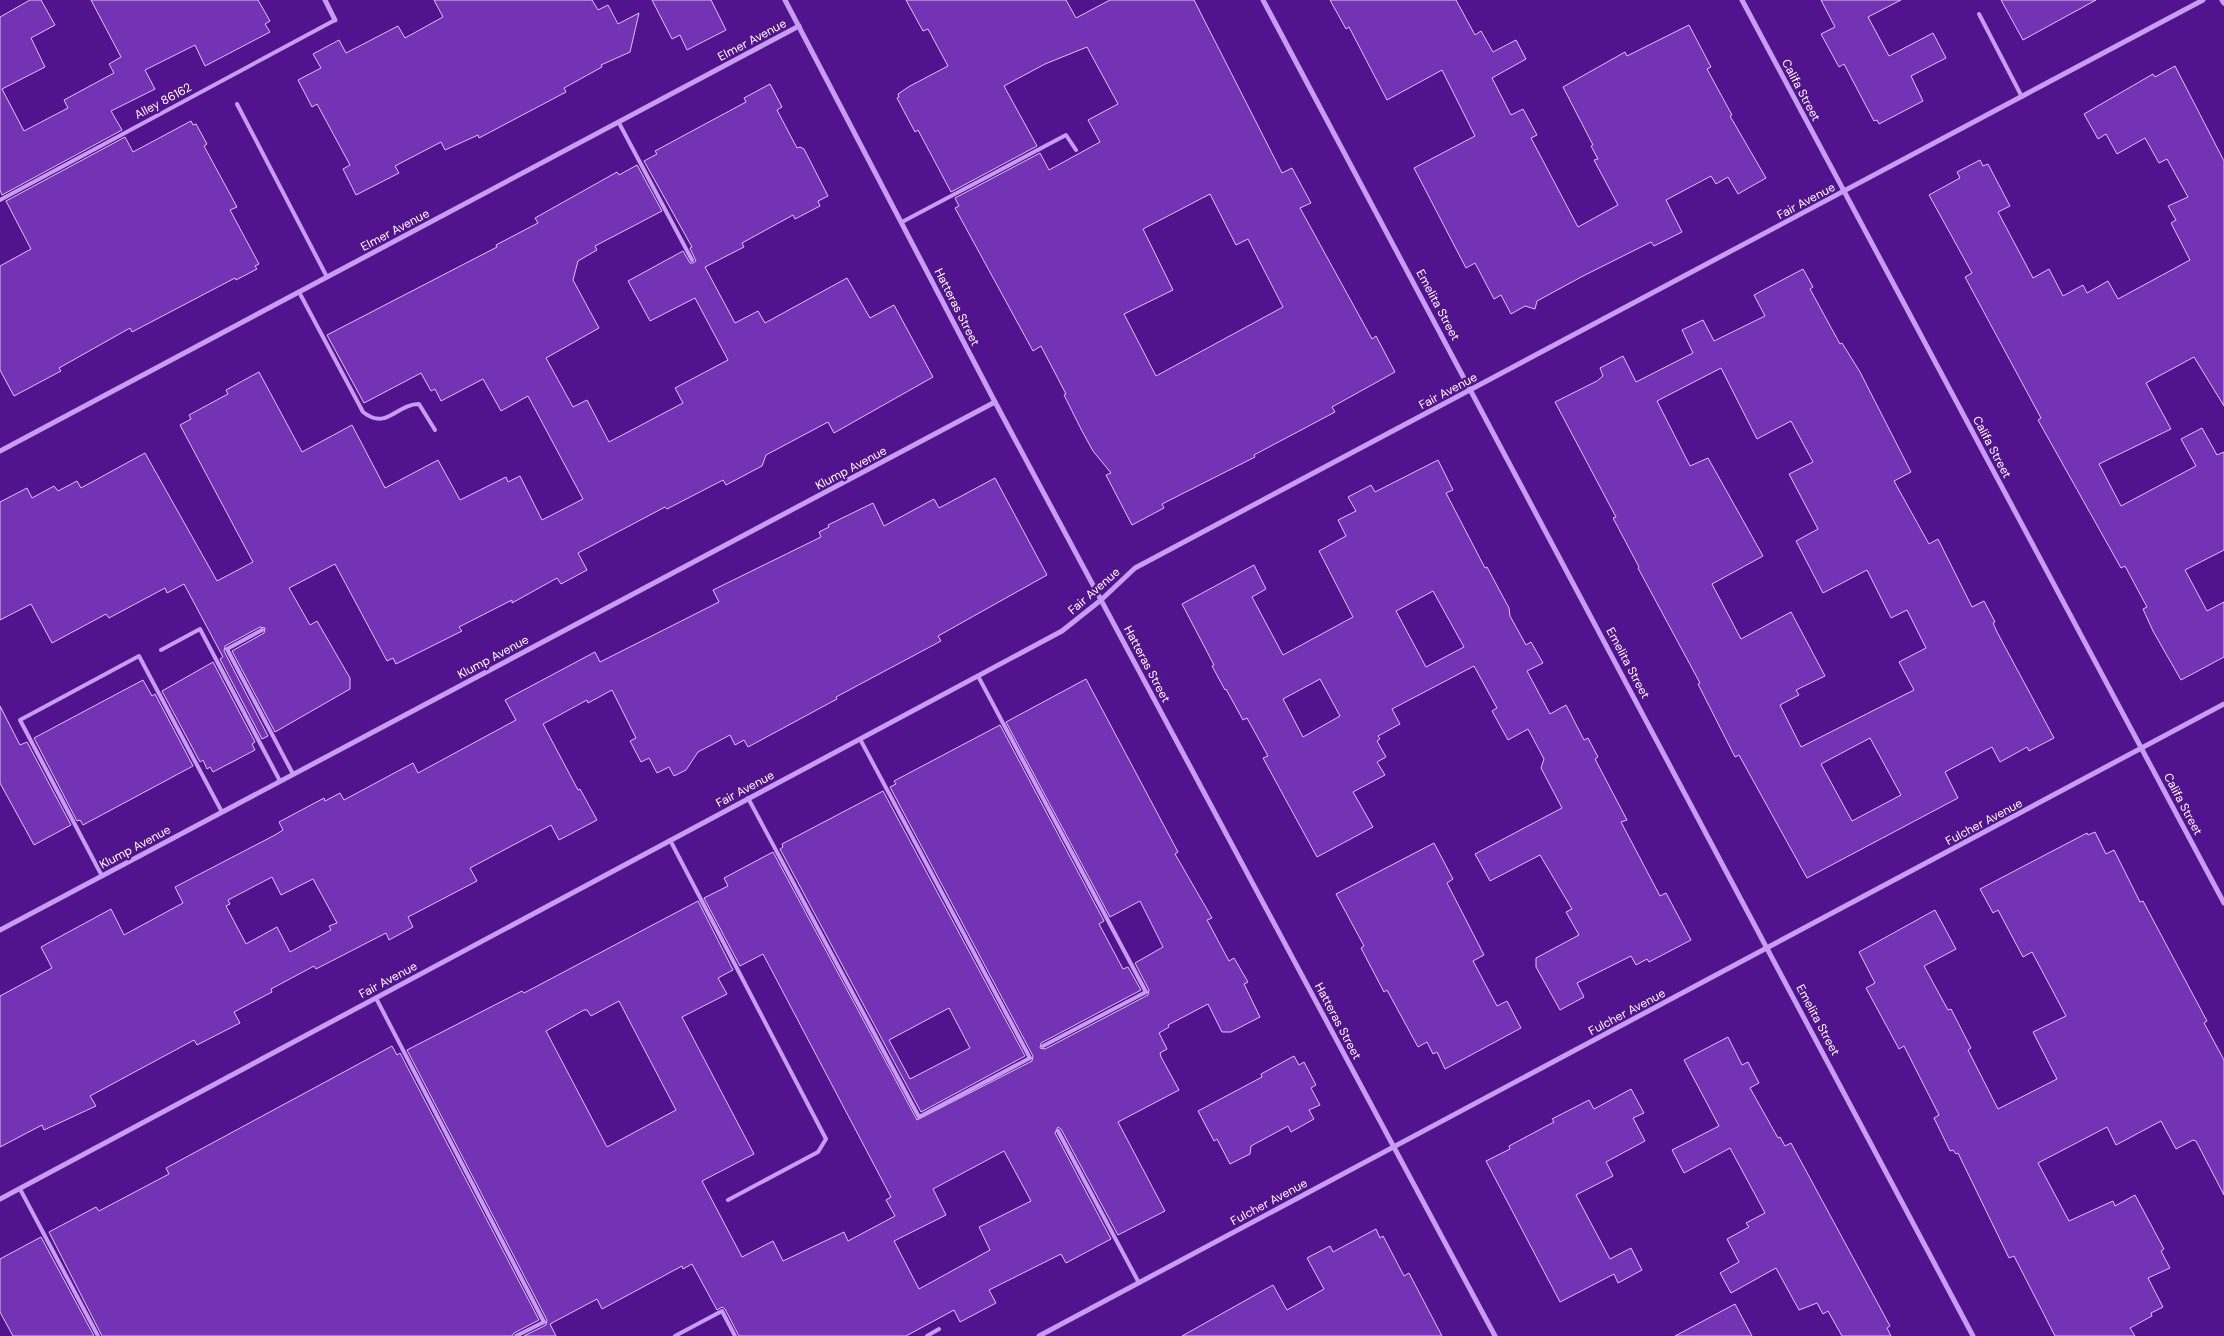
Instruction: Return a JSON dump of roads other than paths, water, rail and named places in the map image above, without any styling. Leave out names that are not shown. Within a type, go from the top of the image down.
[{"type":"street","points":[[325,0],[336,20]]},
{"type":"street","name":"Hatteras Street","points":[[785,0],[1101,600],[1495,1336]]},
{"type":"street","name":"Emelita Street","points":[[1263,0],[1973,1336]]},
{"type":"street","name":"Califa Street","points":[[1742,0],[2224,903]]},
{"type":"street","name":"Fair Avenue","points":[[0,1199],[1062,631],[1101,600],[1135,568],[2203,0]]},
{"type":"street","name":"Elmer Avenue","points":[[0,451],[799,26]]},
{"type":"street","name":"Klump Avenue","points":[[0,930],[996,402]]},
{"type":"street","name":"Fulcher Avenue","points":[[1038,1336],[2224,704]]},
{"type":"lane","points":[[1979,14],[2022,97]]},
{"type":"lane","name":"Alley 86162","points":[[0,200],[336,20]]},
{"type":"lane","points":[[237,104],[327,277]]},
{"type":"lane","points":[[619,123],[692,260]]},
{"type":"lane","points":[[902,222],[1066,135],[1076,150]]},
{"type":"lane","points":[[299,292],[363,412],[371,418],[382,420],[412,404],[420,404],[435,430]]},
{"type":"lane","points":[[161,650],[200,629],[280,781]]},
{"type":"lane","points":[[262,630],[227,650],[293,774]]},
{"type":"lane","points":[[102,876],[20,720],[139,656],[222,812]]},
{"type":"lane","points":[[978,676],[1146,992],[1043,1046]]},
{"type":"lane","points":[[748,798],[919,1117],[1030,1058],[860,739]]},
{"type":"lane","points":[[670,840],[826,1139],[818,1152],[728,1200]]},
{"type":"lane","points":[[376,998],[544,1322],[516,1336]]},
{"type":"lane","points":[[1058,1131],[1139,1283]]},
{"type":"lane","points":[[20,1189],[98,1336]]},
{"type":"lane","points":[[675,1336],[722,1311],[735,1336]]},
{"type":"lane","points":[[926,1336],[939,1329]]}]
